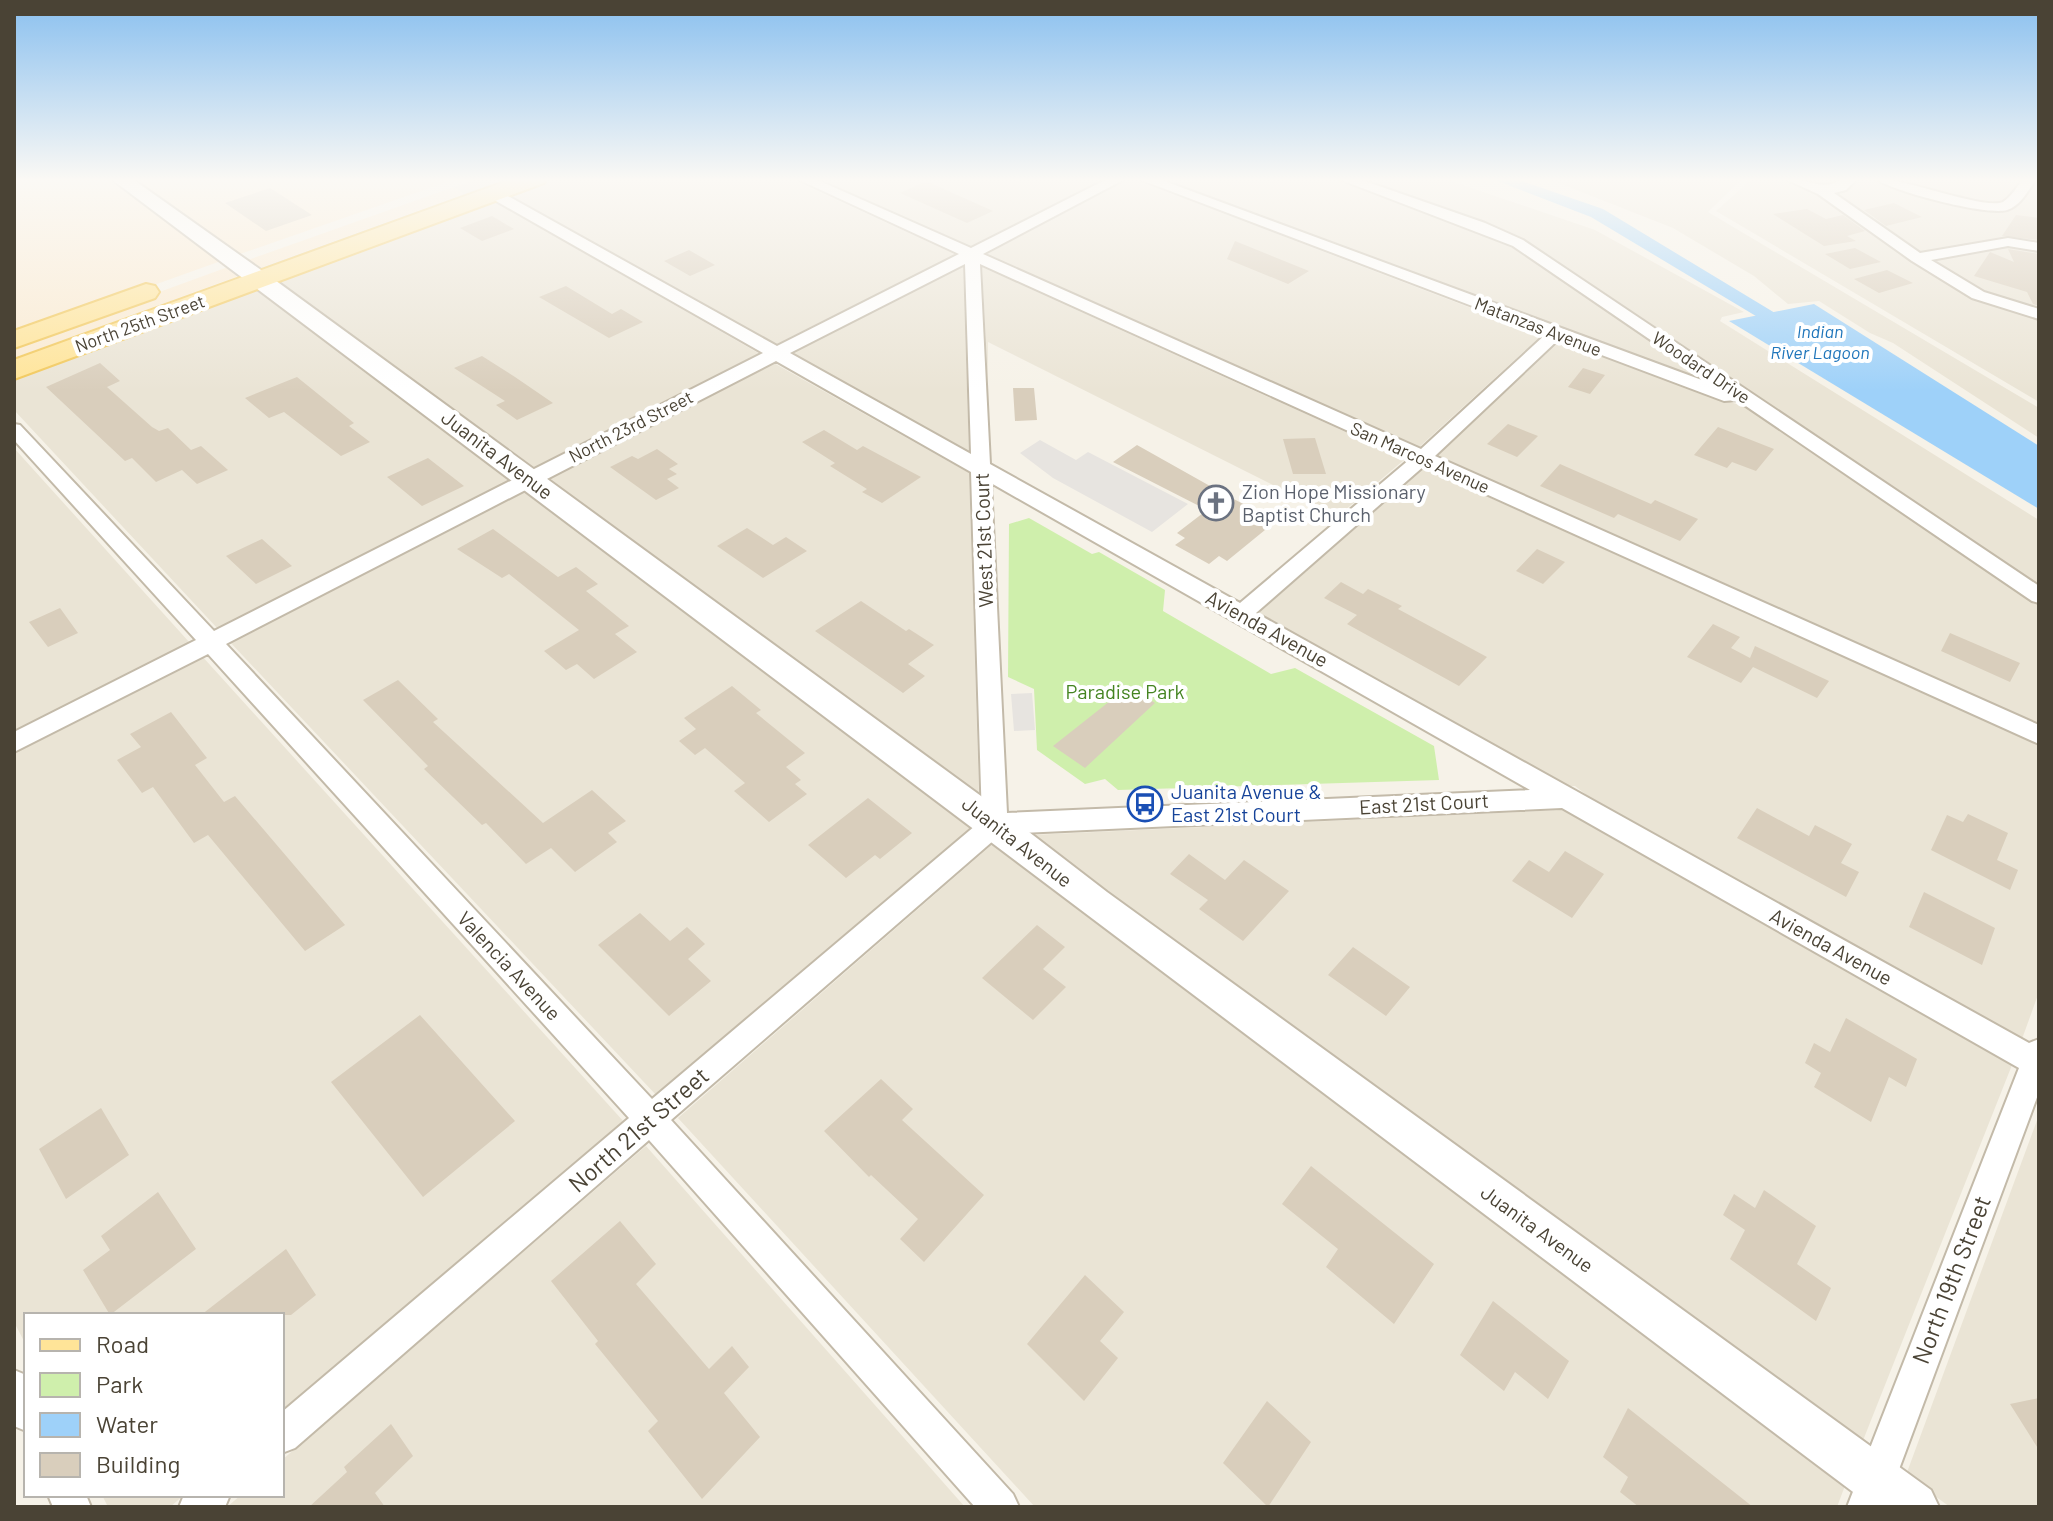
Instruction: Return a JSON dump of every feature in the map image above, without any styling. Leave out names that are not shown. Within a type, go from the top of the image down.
[{"type":"main road","name":"North 25th Street","points":[[14,370],[343,249]]},
{"type":"main road","name":"North 25th Street","points":[[204,271],[263,250]]},
{"type":"main road","name":"North 25th Street","points":[[14,340],[174,282]]},
{"type":"street","name":"Juanita Avenue","points":[[219,249],[995,824],[1871,1493],[1914,1507]]},
{"type":"street","name":"Avienda Avenue","points":[[591,249],[1565,798],[2038,1060]]},
{"type":"street","name":"San Marcos Avenue","points":[[957,249],[2039,735]]},
{"type":"street","name":"North 23rd Street","points":[[14,743],[985,249]]},
{"type":"street","name":"Matanzas Avenue","points":[[1330,249],[1704,389],[1755,405]]},
{"type":"street","name":"Woodard Drive","points":[[1527,249],[2039,596]]},
{"type":"street","points":[[1904,249],[1978,295],[2039,314]]},
{"type":"street","points":[[1917,258],[1968,249]]},
{"type":"street","name":"West 21st Court","points":[[972,256],[995,824]]},
{"type":"street","points":[[1241,614],[1421,459],[1555,334]]},
{"type":"street","name":"Valencia Avenue","points":[[14,429],[651,1120],[1000,1507]]},
{"type":"street","name":"East 21st Court","points":[[995,824],[1565,798]]},
{"type":"street","name":"North 21st Street","points":[[284,1433],[995,824]]},
{"type":"street","name":"North 19th Street","points":[[1871,1493],[2038,1060]]},
{"type":"street","points":[[14,1388],[24,1409]]},
{"type":"shaded area","points":[[14,249],[204,249],[221,261],[14,335]]},
{"type":"shaded area","points":[[233,249],[254,249],[240,254]]},
{"type":"shaded area","points":[[279,249],[312,249],[260,268],[248,260]]},
{"type":"shaded area","points":[[313,249],[332,249],[267,273],[260,268]]},
{"type":"shaded area","points":[[356,249],[577,249],[760,354],[534,469],[275,279]]},
{"type":"shaded area","points":[[605,249],[944,249],[959,256],[777,346]]},
{"type":"shaded area","points":[[996,249],[1316,249],[1542,335],[1417,449],[985,255]]},
{"type":"shaded area","points":[[1346,249],[1517,249],[1719,388]]},
{"type":"shaded area","points":[[1537,249],[1629,249],[1744,312],[1722,317],[1720,321],[2039,520],[2039,586]]},
{"type":"shaded area","points":[[1708,249],[1770,249],[2039,408],[2039,438],[1893,343],[1870,333],[1819,301],[1788,304],[1754,276]]},
{"type":"shaded area","points":[[1780,249],[2039,249],[2039,402]]},
{"type":"shaded area","points":[[963,266],[969,453],[789,353]]},
{"type":"shaded area","points":[[228,267],[241,275],[14,358],[14,345]]},
{"type":"shaded area","points":[[982,267],[1405,459],[1337,517],[988,342],[988,381]]},
{"type":"shaded area","points":[[255,286],[513,480],[218,629],[14,410],[14,375]]},
{"type":"shaded area","points":[[1560,341],[1750,409],[2039,605],[2039,725],[1436,457]]},
{"type":"shaded area","points":[[772,362],[969,473],[979,795],[546,478]]},
{"type":"shaded area","points":[[1040,440],[1076,460],[1088,452],[1188,504],[1152,532],[1053,478],[1020,453]]},
{"type":"shaded area","points":[[14,448],[190,643],[14,734]]},
{"type":"shaded area","points":[[1424,468],[2039,745],[2039,992],[2022,1039],[1593,800],[1575,786],[1501,749],[1259,613]]},
{"type":"shaded area","points":[[524,489],[974,826],[657,1096],[229,641]]},
{"type":"shaded area","points":[[201,655],[625,1123],[284,1410],[284,1313],[24,1313],[24,1341],[14,1322],[14,753]]},
{"type":"shaded area","points":[[1032,693],[1035,730],[1014,731],[1011,694]]},
{"type":"shaded area","points":[[1563,810],[2012,1065],[1862,1443],[1032,835]]},
{"type":"shaded area","points":[[995,842],[1084,913],[1846,1483],[1837,1507],[1035,1507],[678,1118]]},
{"type":"shaded area","points":[[2039,1115],[2039,1507],[1950,1507],[1906,1475]]},
{"type":"shaded area","points":[[646,1146],[965,1507],[227,1507],[239,1497],[284,1497],[284,1458]]},
{"type":"shaded area","points":[[103,1497],[182,1497],[170,1507],[108,1507]]},
{"type":"green space","name":"Paradise Park","points":[[1029,518],[1092,554],[1099,552],[1165,590],[1163,611],[1271,674],[1295,668],[1434,746],[1439,780],[1118,790],[1105,779],[1085,784],[1037,750],[1034,689],[1008,677],[1009,524]]},
{"type":"water","name":"Indian River Lagoon","points":[[1814,304],[2039,446],[2039,509],[1729,321]]},
{"type":"building","points":[[1231,249],[1255,249],[1309,271],[1288,284],[1227,259]]},
{"type":"building","points":[[1857,249],[1881,262],[1850,269],[1825,254]]},
{"type":"building","points":[[2008,249],[2039,254],[2039,306],[2033,304],[2027,292],[1974,276],[1990,252],[2014,262]]},
{"type":"building","points":[[689,250],[715,265],[690,276],[664,261]]},
{"type":"building","points":[[1887,270],[1913,283],[1879,293],[1854,279]]},
{"type":"building","points":[[566,286],[612,314],[621,309],[643,322],[609,338],[539,297]]},
{"type":"building","points":[[482,356],[553,403],[517,420],[496,405],[505,401],[454,368]]},
{"type":"building","points":[[100,363],[120,381],[107,387],[152,427],[159,431],[168,428],[191,450],[201,446],[228,470],[197,484],[182,470],[156,482],[132,458],[125,461],[46,387]]},
{"type":"building","points":[[1583,368],[1605,375],[1590,394],[1568,387]]},
{"type":"building","points":[[297,377],[354,423],[349,426],[370,442],[341,456],[284,412],[269,418],[245,398]]},
{"type":"building","points":[[1013,388],[1034,388],[1037,420],[1015,421]]},
{"type":"building","points":[[1508,424],[1538,436],[1517,457],[1487,444]]},
{"type":"building","points":[[1718,427],[1774,449],[1756,471],[1732,462],[1727,468],[1694,455]]},
{"type":"building","points":[[824,430],[857,450],[863,446],[921,477],[882,503],[862,492],[867,489],[830,466],[835,463],[802,442]]},
{"type":"building","points":[[1315,438],[1326,474],[1293,474],[1283,439]]},
{"type":"building","name":"Zion Hope Missionary Baptist Church","points":[[1137,445],[1276,521],[1227,561],[1219,556],[1209,564],[1175,545],[1185,538],[1177,533],[1207,510],[1113,462]]},
{"type":"building","points":[[657,449],[678,464],[669,469],[677,474],[667,479],[679,488],[656,500],[610,467],[632,456],[638,459]]},
{"type":"building","points":[[428,458],[464,486],[422,506],[387,477]]},
{"type":"building","points":[[1560,464],[1651,504],[1655,500],[1698,519],[1680,541],[1618,514],[1614,518],[1540,486]]},
{"type":"building","points":[[747,528],[773,545],[786,537],[807,551],[763,578],[717,546]]},
{"type":"building","points":[[493,529],[558,577],[576,567],[598,584],[586,591],[629,626],[615,634],[637,652],[594,679],[577,664],[566,670],[544,651],[579,630],[509,574],[502,578],[457,549]]},
{"type":"building","points":[[262,539],[292,566],[256,584],[226,556]]},
{"type":"building","points":[[1537,549],[1565,562],[1543,584],[1516,571]]},
{"type":"building","points":[[1341,582],[1363,594],[1368,589],[1402,606],[1398,609],[1487,657],[1459,686],[1347,624],[1357,615],[1324,598]]},
{"type":"building","points":[[861,601],[906,631],[909,629],[934,645],[908,664],[925,676],[903,693],[815,631]]},
{"type":"building","points":[[60,608],[78,633],[48,647],[29,622]]},
{"type":"building","points":[[1713,624],[1740,637],[1731,648],[1750,658],[1755,646],[1829,681],[1817,698],[1753,667],[1741,683],[1687,657]]},
{"type":"building","points":[[1950,633],[2020,663],[2010,682],[1941,651]]},
{"type":"building","points":[[398,680],[438,719],[433,722],[543,823],[592,790],[626,821],[608,833],[617,842],[575,872],[551,848],[526,864],[486,823],[482,825],[424,769],[428,766],[363,700]]},
{"type":"building","points":[[732,686],[761,710],[756,713],[805,753],[786,767],[801,780],[795,784],[807,794],[769,822],[734,791],[745,783],[705,748],[695,755],[679,741],[696,729],[684,718]]},
{"type":"building","points":[[1129,686],[1155,703],[1085,768],[1053,746]]},
{"type":"building","points":[[171,712],[207,758],[195,765],[224,802],[235,796],[345,925],[305,951],[208,835],[194,843],[153,787],[142,793],[117,760],[141,747],[130,734]]},
{"type":"building","points":[[868,798],[912,833],[880,859],[875,855],[846,878],[808,845]]},
{"type":"building","points":[[1757,808],[1809,836],[1815,825],[1852,844],[1841,863],[1859,872],[1846,897],[1737,838]]},
{"type":"building","points":[[1968,814],[2008,833],[1997,860],[2018,870],[2010,890],[1931,850],[1947,815],[1963,822]]},
{"type":"building","points":[[1565,851],[1604,874],[1572,918],[1512,881],[1529,860],[1549,872]]},
{"type":"building","points":[[1189,854],[1225,880],[1244,860],[1289,891],[1243,941],[1199,909],[1208,900],[1170,874]]},
{"type":"building","points":[[1924,892],[1995,928],[1982,965],[1909,927]]},
{"type":"building","points":[[640,913],[670,941],[687,927],[705,944],[688,959],[711,981],[669,1016],[598,945]]},
{"type":"building","points":[[1037,925],[1065,947],[1043,969],[1066,987],[1033,1020],[982,978]]},
{"type":"building","points":[[1353,947],[1410,987],[1386,1016],[1328,975]]},
{"type":"building","points":[[420,1015],[515,1121],[423,1197],[331,1082]]},
{"type":"building","points":[[1846,1018],[1917,1059],[1906,1087],[1889,1077],[1871,1122],[1814,1087],[1821,1073],[1805,1063],[1814,1043],[1830,1052]]},
{"type":"building","points":[[881,1079],[913,1109],[902,1120],[984,1195],[924,1262],[900,1239],[918,1219],[871,1175],[869,1177],[824,1131]]},
{"type":"building","points":[[101,1108],[129,1155],[66,1199],[39,1149]]},
{"type":"building","points":[[1311,1166],[1434,1264],[1394,1324],[1326,1267],[1338,1249],[1282,1204]]},
{"type":"building","points":[[1764,1190],[1816,1226],[1797,1264],[1831,1288],[1816,1321],[1730,1259],[1745,1230],[1723,1215],[1734,1194],[1755,1208]]},
{"type":"building","points":[[158,1192],[196,1249],[109,1313],[83,1270],[110,1250],[101,1236]]},
{"type":"building","points":[[620,1221],[656,1264],[636,1284],[709,1369],[732,1346],[749,1367],[724,1393],[760,1437],[702,1499],[648,1431],[658,1421],[595,1344],[598,1341],[551,1281]]},
{"type":"building","points":[[286,1249],[316,1295],[291,1315],[204,1313]]},
{"type":"building","points":[[1085,1275],[1124,1312],[1100,1341],[1118,1358],[1084,1401],[1027,1344]]},
{"type":"building","points":[[1493,1301],[1569,1361],[1548,1399],[1515,1372],[1504,1391],[1460,1355]]},
{"type":"building","points":[[2039,1398],[2039,1450],[2010,1404]]},
{"type":"building","points":[[1267,1401],[1311,1442],[1268,1507],[1223,1463]]},
{"type":"building","points":[[1628,1408],[1753,1507],[1639,1507],[1620,1492],[1628,1477],[1603,1457]]},
{"type":"building","points":[[391,1424],[413,1456],[375,1493],[385,1507],[309,1507],[347,1472],[344,1467]]},
{"type":"waterway","points":[[1657,249],[1798,333]]},
{"type":"place","name":"Zion Hope Missionary Baptist Church","points":[[1216,503]]},
{"type":"place","name":"Juanita Avenue & East 21st Court","points":[[1145,804]]}]
